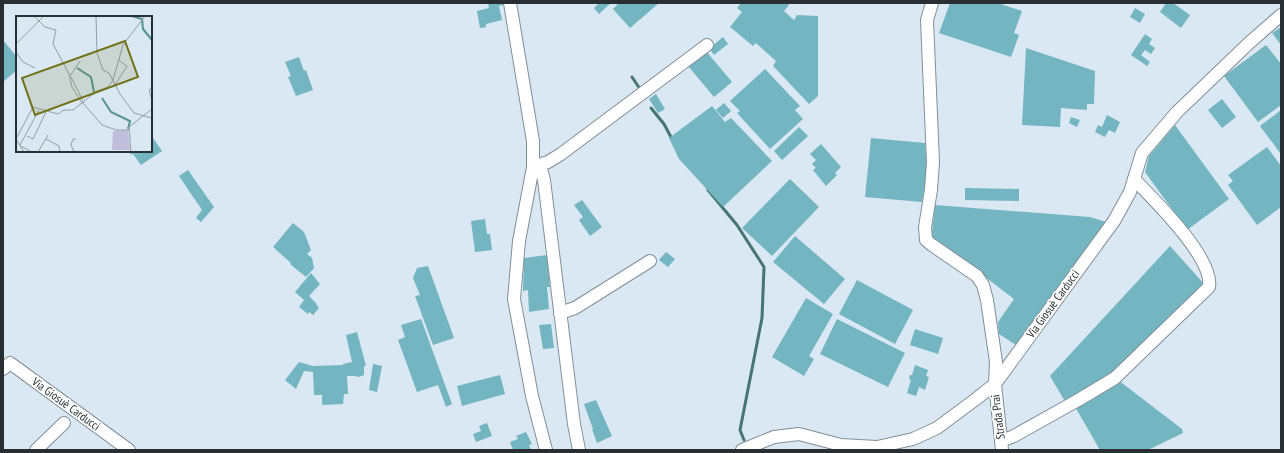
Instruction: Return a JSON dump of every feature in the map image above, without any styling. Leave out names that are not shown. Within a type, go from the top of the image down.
[{"type":"street","points":[[510,3],[537,166],[544,180],[560,313],[579,450]]},
{"type":"street","name":"Strada Prai","points":[[932,3],[927,20],[933,162],[925,234],[926,240],[977,276],[983,285],[987,300],[996,362],[995,384],[1002,446]]},
{"type":"street","name":"Via Giosuè Carducci","points":[[742,450],[774,437],[799,434],[841,445],[877,447],[913,439],[937,428],[995,384],[1114,221],[1130,192],[1142,153],[1177,112],[1249,42],[1281,15]]},
{"type":"street","points":[[537,166],[561,154],[707,46]]},
{"type":"street","points":[[537,166],[519,242],[514,299],[532,396],[546,450]]},
{"type":"street","points":[[1002,446],[1021,433],[1115,378],[1209,287],[1210,282],[1208,274],[1193,245],[1152,197],[1134,179]]},
{"type":"street","points":[[560,313],[575,308],[650,261]]},
{"type":"street","name":"Via Giosuè Carducci","points":[[3,369],[10,363],[129,450]]},
{"type":"street","points":[[36,450],[64,423]]},
{"type":"building","points":[[488,3],[504,3],[504,5],[499,6],[502,20],[486,24],[486,27],[480,28],[477,11],[489,8]]},
{"type":"building","points":[[599,3],[611,3],[599,14],[594,8]]},
{"type":"building","points":[[619,3],[659,3],[630,28],[613,9]]},
{"type":"building","points":[[741,3],[787,3],[789,5],[784,11],[794,20],[797,15],[818,16],[818,96],[809,104],[773,66],[776,61],[756,43],[753,46],[730,27],[742,12],[737,8]]},
{"type":"building","points":[[950,3],[998,3],[1022,11],[1014,33],[1019,35],[1011,57],[939,33]]},
{"type":"building","points":[[1166,3],[1173,3],[1190,15],[1181,28],[1160,12]]},
{"type":"building","points":[[1135,8],[1145,14],[1140,23],[1130,17]]},
{"type":"building","points":[[1281,27],[1281,45],[1272,33]]},
{"type":"building","points":[[1145,34],[1152,39],[1149,44],[1155,48],[1151,54],[1145,50],[1141,55],[1150,62],[1147,66],[1131,55]]},
{"type":"building","points":[[723,37],[728,44],[714,55],[710,49],[711,47]]},
{"type":"building","points":[[3,40],[16,56],[16,71],[3,82]]},
{"type":"building","points":[[1266,45],[1281,64],[1281,105],[1258,122],[1224,76]]},
{"type":"building","points":[[1026,48],[1095,71],[1094,104],[1087,104],[1087,110],[1061,108],[1060,127],[1022,125]]},
{"type":"building","points":[[706,51],[732,82],[714,97],[688,66]]},
{"type":"building","points":[[299,57],[304,71],[306,70],[313,90],[296,96],[288,77],[291,76],[285,62]]},
{"type":"building","points":[[765,69],[800,106],[795,110],[803,119],[770,149],[737,113],[740,111],[730,101]]},
{"type":"building","points":[[656,94],[665,109],[658,113],[649,99]]},
{"type":"building","points":[[1222,99],[1236,117],[1222,128],[1208,110]]},
{"type":"building","points":[[724,103],[731,111],[723,118],[716,110]]},
{"type":"building","points":[[712,106],[725,122],[731,118],[772,161],[723,207],[679,159],[669,138]]},
{"type":"building","points":[[1281,110],[1281,154],[1260,126]]},
{"type":"building","points":[[1107,115],[1120,122],[1115,133],[1109,130],[1105,137],[1095,132],[1098,125],[1102,127]]},
{"type":"building","points":[[1071,117],[1080,120],[1077,127],[1069,123]]},
{"type":"building","points":[[1175,125],[1229,199],[1187,230],[1145,172],[1149,156]]},
{"type":"building","points":[[799,127],[808,136],[782,160],[774,151]]},
{"type":"building","points":[[152,136],[162,151],[141,165],[133,154],[131,155],[130,152],[152,152]]},
{"type":"building","points":[[871,138],[925,143],[927,170],[922,202],[865,197]]},
{"type":"building","points":[[821,144],[841,167],[835,173],[837,175],[826,186],[813,170],[816,168],[812,164],[816,160],[810,154]]},
{"type":"building","points":[[1267,147],[1281,166],[1281,207],[1257,225],[1228,185],[1233,181],[1228,175]]},
{"type":"building","points":[[188,170],[214,207],[201,222],[196,218],[202,210],[179,176]]},
{"type":"building","points":[[790,179],[819,207],[772,256],[742,228]]},
{"type":"building","points":[[965,188],[1019,189],[1019,201],[965,200]]},
{"type":"building","points":[[582,200],[602,227],[590,236],[579,220],[583,217],[574,205]]},
{"type":"building","points":[[935,205],[1090,217],[1106,222],[1016,345],[999,334],[998,322],[1014,299],[933,237],[932,233]]},
{"type":"building","points":[[485,219],[487,234],[490,234],[492,250],[475,252],[471,221]]},
{"type":"building","points":[[293,223],[304,232],[311,250],[307,254],[312,258],[314,268],[306,277],[273,247]]},
{"type":"building","points":[[795,236],[845,279],[824,304],[773,262]]},
{"type":"building","points":[[1170,246],[1205,285],[1106,380],[1066,403],[1050,376]]},
{"type":"building","points":[[666,252],[675,259],[668,267],[659,260]]},
{"type":"building","points":[[547,255],[550,287],[547,287],[549,309],[529,312],[528,290],[523,291],[524,258]]},
{"type":"building","points":[[428,266],[454,338],[433,345],[415,296],[420,295],[413,278],[417,268]]},
{"type":"building","points":[[311,273],[320,284],[309,296],[319,308],[313,315],[309,312],[308,314],[299,307],[304,300],[295,292]]},
{"type":"building","points":[[857,280],[913,310],[895,344],[839,314]]},
{"type":"building","points":[[806,298],[833,314],[809,356],[814,359],[804,376],[772,357]]},
{"type":"building","points":[[421,319],[452,404],[446,407],[438,385],[417,392],[398,340],[405,337],[401,325]]},
{"type":"building","points":[[837,319],[905,353],[888,387],[820,354]]},
{"type":"building","points":[[551,324],[554,348],[543,349],[539,325]]},
{"type":"building","points":[[915,329],[943,338],[938,354],[910,345]]},
{"type":"building","points":[[357,332],[366,366],[364,366],[364,375],[359,377],[347,376],[348,394],[344,394],[343,404],[322,405],[322,395],[314,395],[313,372],[304,371],[296,389],[285,380],[299,362],[313,366],[343,365],[352,362],[346,335]]},
{"type":"building","points":[[373,364],[382,366],[377,392],[369,390]]},
{"type":"building","points":[[915,365],[928,370],[926,376],[929,377],[925,390],[919,387],[916,396],[907,393],[911,380],[909,379],[910,375],[912,375]]},
{"type":"building","points":[[500,375],[505,394],[462,406],[457,386]]},
{"type":"building","points":[[1118,380],[1182,429],[1183,433],[1148,450],[1100,450],[1074,405]]},
{"type":"building","points":[[596,400],[612,436],[597,443],[584,404]]},
{"type":"building","points":[[487,423],[492,436],[476,442],[473,434],[481,431],[479,426]]},
{"type":"building","points":[[526,432],[532,444],[529,445],[531,450],[513,450],[510,442],[518,439],[516,436]]},
{"type":"waterway","points":[[632,77],[640,89]]},
{"type":"waterway","points":[[651,108],[664,124],[672,139]]},
{"type":"waterway","points":[[708,190],[737,225],[764,267],[762,318],[740,430],[744,440]]}]
